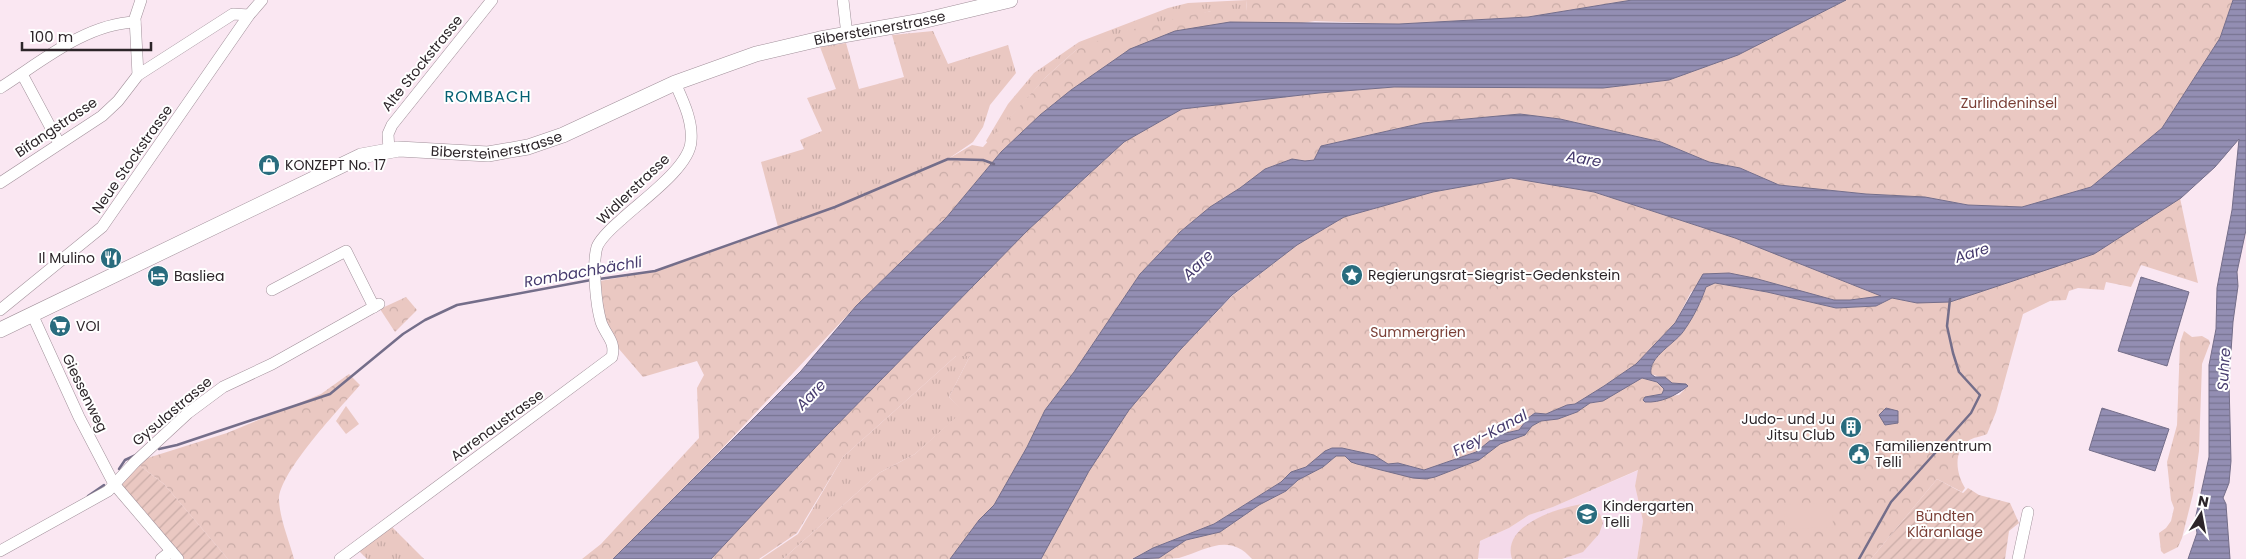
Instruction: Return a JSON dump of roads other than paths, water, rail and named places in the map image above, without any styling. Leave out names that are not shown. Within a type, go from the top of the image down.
[{"type":"main road","name":"Bibersteinerstrasse","points":[[0,330],[361,156],[410,148],[468,154],[517,150],[555,138],[675,83],[761,52],[922,21],[1010,0]]},
{"type":"street","points":[[138,75],[135,22],[141,0]]},
{"type":"street","name":"Neue Stockstrasse","points":[[0,310],[102,228],[249,15],[262,0]]},
{"type":"street","name":"Alte Stockstrasse","points":[[389,150],[388,134],[390,128],[492,0]]},
{"type":"street","points":[[843,0],[847,35]]},
{"type":"street","name":"Bifangstrasse","points":[[0,183],[102,116],[118,101],[138,75],[233,14],[249,15]]},
{"type":"street","points":[[0,88],[61,49],[99,29],[135,22]]},
{"type":"street","points":[[22,74],[59,143]]},
{"type":"street","name":"Widlerstrasse","points":[[596,284],[598,245],[620,221],[680,166],[688,154],[692,142],[691,126],[675,83]]},
{"type":"street","name":"Gysulastrasse","points":[[0,551],[108,491],[135,462],[188,413],[224,387],[272,364],[377,305],[346,251],[272,290]]},
{"type":"street","name":"Aarenaustrasse","points":[[340,559],[610,359],[614,349],[613,342],[601,321],[596,284]]},
{"type":"street","name":"Giessenweg","points":[[32,314],[79,417],[114,484],[174,555]]},
{"type":"street","points":[[2018,559],[2028,512]]},
{"type":"street","points":[[161,559],[174,555]]},
{"type":"water","name":"Aare","points":[[1632,0],[1846,0],[1738,55],[1669,80],[1603,88],[1394,87],[1319,93],[1182,109],[1124,142],[1028,230],[828,434],[711,559],[613,559],[801,371],[856,306],[946,218],[1001,152],[1040,115],[1071,90],[1130,49],[1175,31],[1230,22],[1399,24],[1528,17]]},
{"type":"water","points":[[2233,0],[2246,0],[2246,230],[2237,272],[2238,286],[2233,322],[2229,382],[2231,461],[2229,483],[2223,498],[2226,504],[2230,559],[2188,559],[2197,533],[2195,520],[2209,457],[2209,365],[2216,329],[2217,288],[2232,210],[2239,139],[2215,167],[2181,198],[2094,254],[1950,302],[1917,303],[1892,298],[1876,306],[1836,308],[1767,292],[1715,283],[1706,287],[1697,309],[1685,329],[1658,356],[1651,367],[1651,374],[1655,377],[1665,377],[1672,383],[1686,384],[1688,386],[1673,396],[1662,400],[1645,402],[1643,400],[1645,397],[1662,394],[1664,389],[1657,382],[1642,378],[1603,401],[1590,403],[1577,412],[1558,419],[1541,421],[1532,426],[1525,435],[1500,444],[1479,460],[1426,479],[1413,478],[1357,464],[1351,462],[1345,456],[1336,456],[1323,467],[1298,480],[1286,491],[1259,505],[1220,532],[1186,540],[1159,558],[1133,559],[1153,548],[1214,524],[1281,482],[1291,472],[1306,467],[1325,451],[1332,448],[1342,448],[1374,455],[1388,464],[1398,463],[1424,470],[1476,452],[1497,435],[1519,430],[1528,418],[1535,413],[1546,414],[1567,405],[1575,404],[1636,364],[1675,323],[1703,274],[1729,273],[1834,300],[1881,296],[1735,238],[1594,192],[1511,178],[1433,192],[1344,217],[1297,245],[1232,295],[1180,350],[1129,410],[1089,471],[1041,559],[950,559],[979,520],[994,505],[1027,447],[1045,410],[1074,372],[1140,274],[1180,232],[1210,207],[1265,169],[1292,159],[1314,160],[1321,146],[1423,123],[1520,114],[1560,119],[1661,142],[1709,162],[1740,168],[1779,185],[1866,194],[1925,197],[1968,205],[2022,207],[2091,187],[2162,128],[2220,38]]},
{"type":"water","points":[[2141,277],[2189,292],[2167,366],[2118,351]]},
{"type":"water","points":[[1886,408],[1898,411],[1898,423],[1885,425],[1879,415]]},
{"type":"water","points":[[2102,408],[2169,429],[2155,471],[2089,450]]},
{"type":"waterway","name":"Rombachbächli","points":[[599,279],[655,271],[835,207],[948,159],[983,160],[994,164]]},
{"type":"waterway","name":"Rombachbächli","points":[[159,449],[177,445],[330,394],[403,334],[425,320],[457,305],[591,280]]},
{"type":"waterway","points":[[1859,559],[1891,502],[1971,413],[1980,395],[1959,372],[1953,353],[1947,326],[1950,299]]},
{"type":"waterway","name":"Rombachbächli","points":[[119,469],[125,460],[136,455]]},
{"type":"waterway","name":"Rombachbächli","points":[[88,496],[104,485]]},
{"type":"place","name":"KONZEPT No. 17","points":[[269,165]]},
{"type":"place","name":"Il Mulino","points":[[111,258]]},
{"type":"place","name":"Regierungsrat-Siegrist-Gedenkstein","points":[[1352,275]]},
{"type":"place","name":"Basliea","points":[[158,276]]},
{"type":"place","name":"VOI","points":[[60,326]]},
{"type":"place","name":"Judo- und Ju Jitsu Club","points":[[1851,427]]},
{"type":"place","name":"Familienzentrum Telli","points":[[1859,454]]},
{"type":"place","name":"Kindergarten Telli","points":[[1587,514]]},
{"type":"district","name":"ROMBACH","points":[[488,96]]},
{"type":"park label","name":"Zurlindeninsel","points":[[2009,103]]},
{"type":"park label","name":"Summergrien","points":[[1418,332]]},
{"type":"park label","name":"Bündten Kläranlage","points":[[1945,524]]},
{"type":"water label","name":"Suhre","points":[[2224,369]]},
{"type":"water label","name":"Frey-Kanal","points":[[1490,433]]}]
